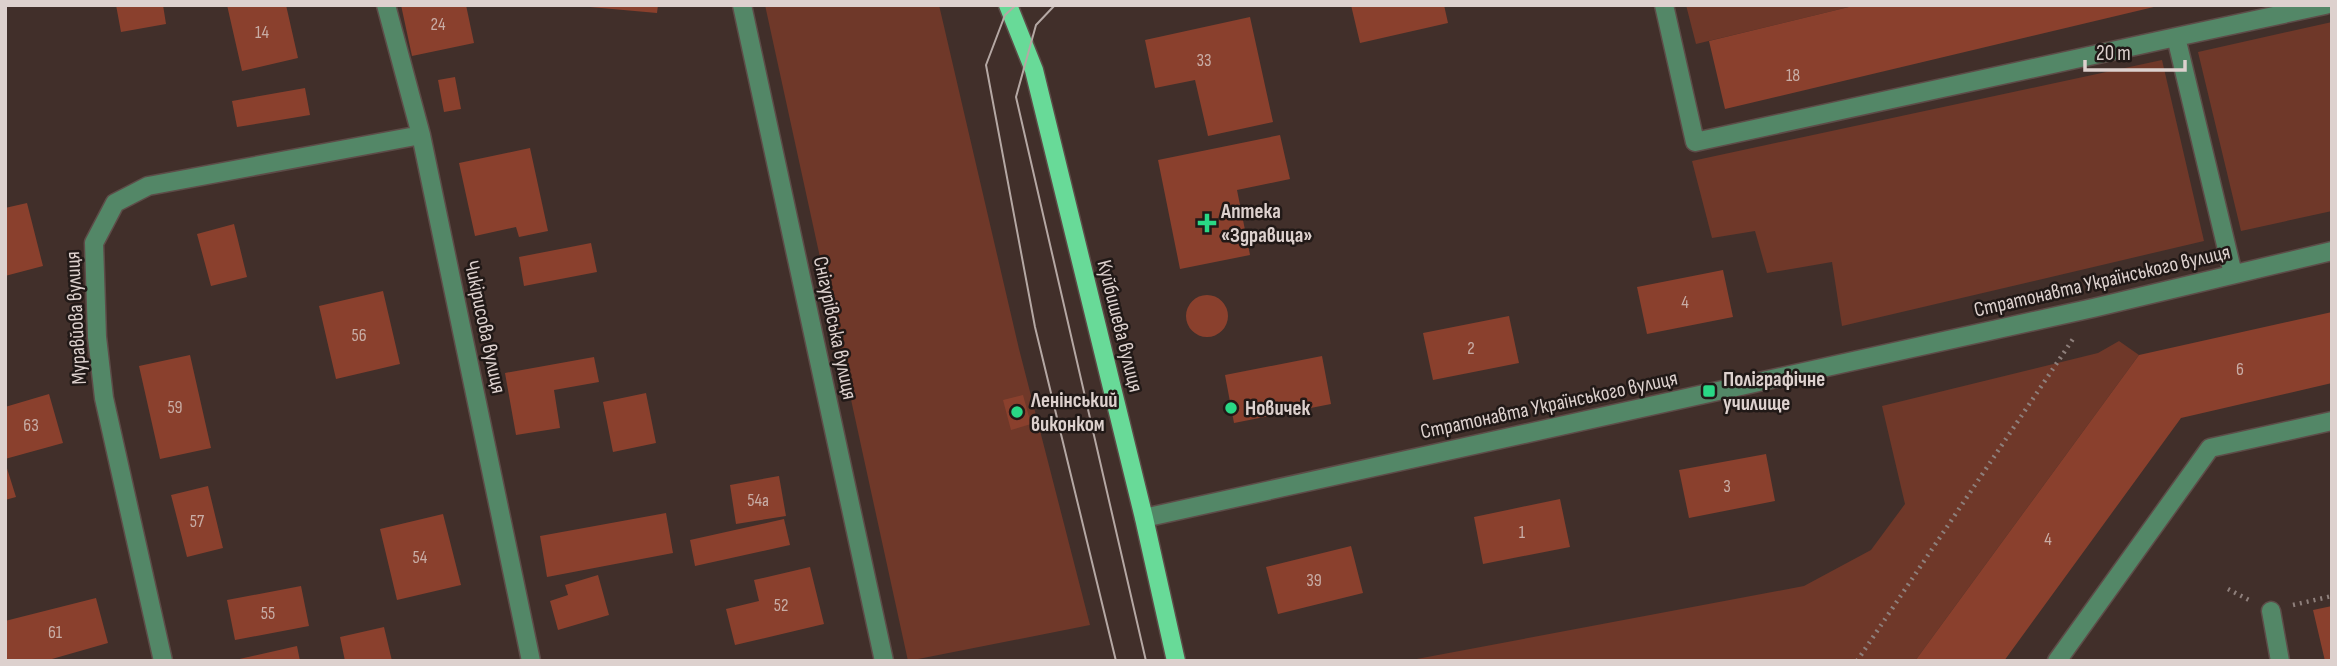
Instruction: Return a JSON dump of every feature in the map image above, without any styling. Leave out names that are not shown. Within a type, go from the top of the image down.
[{"type":"main road","name":"Куйбишева вулиця","points":[[1008,5],[1034,70],[1144,518],[1175,661]]},
{"type":"street","name":"Чикірисова вулиця","points":[[386,5],[421,135],[531,661]]},
{"type":"street","name":"Снігурівська вулиця","points":[[742,5],[884,661]]},
{"type":"street","points":[[1664,5],[1695,142],[2325,5]]},
{"type":"street","points":[[2175,37],[2232,274]]},
{"type":"street","name":"Муравйова вулиця","points":[[163,661],[104,398],[97,337],[94,243],[115,203],[148,186],[421,135]]},
{"type":"street","name":"Стратонавта Українського вулиця","points":[[1144,518],[2093,308],[2332,251]]},
{"type":"street","points":[[2057,661],[2210,449],[2332,421]]},
{"type":"street","points":[[2271,611],[2280,661]]},
{"type":"path","points":[[1857,661],[2093,308]]},
{"type":"shaded area","points":[[765,5],[939,5],[1019,349],[1090,625],[908,661]]},
{"type":"shaded area","points":[[1686,5],[1857,5],[1696,44]]},
{"type":"shaded area","points":[[2332,22],[2332,211],[2241,231],[2198,52]]},
{"type":"shaded area","points":[[2162,60],[2204,241],[1842,326],[1832,262],[1767,273],[1755,231],[1712,238],[1692,161]]},
{"type":"shaded area","points":[[2119,341],[2139,355],[1915,661],[1406,661],[1804,586],[1871,550],[1905,504],[1882,406],[2098,353]]},
{"type":"building","points":[[116,5],[163,5],[166,24],[121,32]]},
{"type":"building","points":[[227,5],[286,5],[298,58],[242,71]]},
{"type":"building","points":[[401,5],[466,5],[474,43],[412,56]]},
{"type":"building","points":[[590,5],[658,5],[657,13]]},
{"type":"building","points":[[1351,5],[1444,5],[1448,23],[1360,43]]},
{"type":"building","points":[[1857,5],[2158,6],[1725,109],[1709,41]]},
{"type":"building","points":[[1250,17],[1273,122],[1208,136],[1195,80],[1155,88],[1145,40]]},
{"type":"building","points":[[455,77],[461,109],[444,112],[438,80]]},
{"type":"building","points":[[305,88],[310,115],[237,127],[232,101]]},
{"type":"building","name":"Аптека «Здравица»","points":[[1280,135],[1290,179],[1237,190],[1250,255],[1180,269],[1158,160]]},
{"type":"building","points":[[530,148],[548,231],[519,237],[516,227],[475,236],[459,163]]},
{"type":"building","points":[[27,203],[43,266],[5,276],[5,208]]},
{"type":"building","points":[[234,224],[247,277],[211,286],[197,234]]},
{"type":"building","points":[[591,243],[597,272],[524,286],[519,257]]},
{"type":"building","points":[[1723,270],[1733,317],[1647,334],[1637,287]]},
{"type":"building","points":[[383,291],[400,364],[336,379],[319,306]]},
{"type":"building","points":[[1207,295],[1222,301],[1228,316],[1222,331],[1207,337],[1192,331],[1186,316],[1192,301]]},
{"type":"building","points":[[2332,312],[2332,383],[2181,418],[2004,661],[1915,661],[2139,355]]},
{"type":"building","points":[[1509,316],[1519,363],[1433,380],[1423,333]]},
{"type":"building","points":[[190,355],[211,448],[160,459],[139,366]]},
{"type":"building","points":[[1322,356],[1331,404],[1234,423],[1225,375]]},
{"type":"building","points":[[594,357],[599,382],[554,390],[560,428],[516,435],[505,373]]},
{"type":"building","points":[[646,393],[656,443],[613,452],[603,402]]},
{"type":"building","points":[[49,394],[63,443],[5,459],[5,407]]},
{"type":"building","name":"Ленінський виконком","points":[[1023,395],[1031,424],[1011,430],[1003,400]]},
{"type":"building","points":[[1766,454],[1775,501],[1689,518],[1679,470]]},
{"type":"building","points":[[5,462],[16,497],[5,500]]},
{"type":"building","points":[[779,476],[786,516],[736,524],[730,485]]},
{"type":"building","points":[[208,486],[223,548],[187,557],[171,495]]},
{"type":"building","points":[[1560,499],[1570,547],[1483,564],[1474,517]]},
{"type":"building","points":[[666,513],[673,553],[547,577],[540,536]]},
{"type":"building","points":[[443,514],[461,585],[397,600],[380,529]]},
{"type":"building","points":[[784,519],[790,545],[695,566],[690,540]]},
{"type":"building","points":[[1351,546],[1363,593],[1278,614],[1266,567]]},
{"type":"building","points":[[810,567],[824,624],[735,645],[726,609],[759,601],[754,580]]},
{"type":"building","points":[[598,575],[609,615],[558,630],[550,601],[568,595],[565,585]]},
{"type":"building","points":[[301,586],[309,626],[235,640],[227,600]]},
{"type":"building","points":[[96,598],[108,643],[45,661],[5,661],[5,621]]},
{"type":"building","points":[[2332,606],[2332,661],[2325,661],[2313,610]]},
{"type":"building","points":[[384,627],[392,661],[345,661],[340,637]]},
{"type":"building","points":[[297,646],[300,661],[235,661],[235,660]]},
{"type":"tram line","points":[[1016,5],[1005,15],[986,65],[1035,327],[1116,661]]},
{"type":"tram line","points":[[1055,5],[1036,25],[1016,97],[1146,661]]},
{"type":"place","name":"Аптека «Здравица»","points":[[1207,223]]},
{"type":"place","name":"Поліграфічне училище","points":[[1709,391]]},
{"type":"place","name":"Новичек","points":[[1231,408]]},
{"type":"place","name":"Ленінський виконком","points":[[1017,412]]}]
